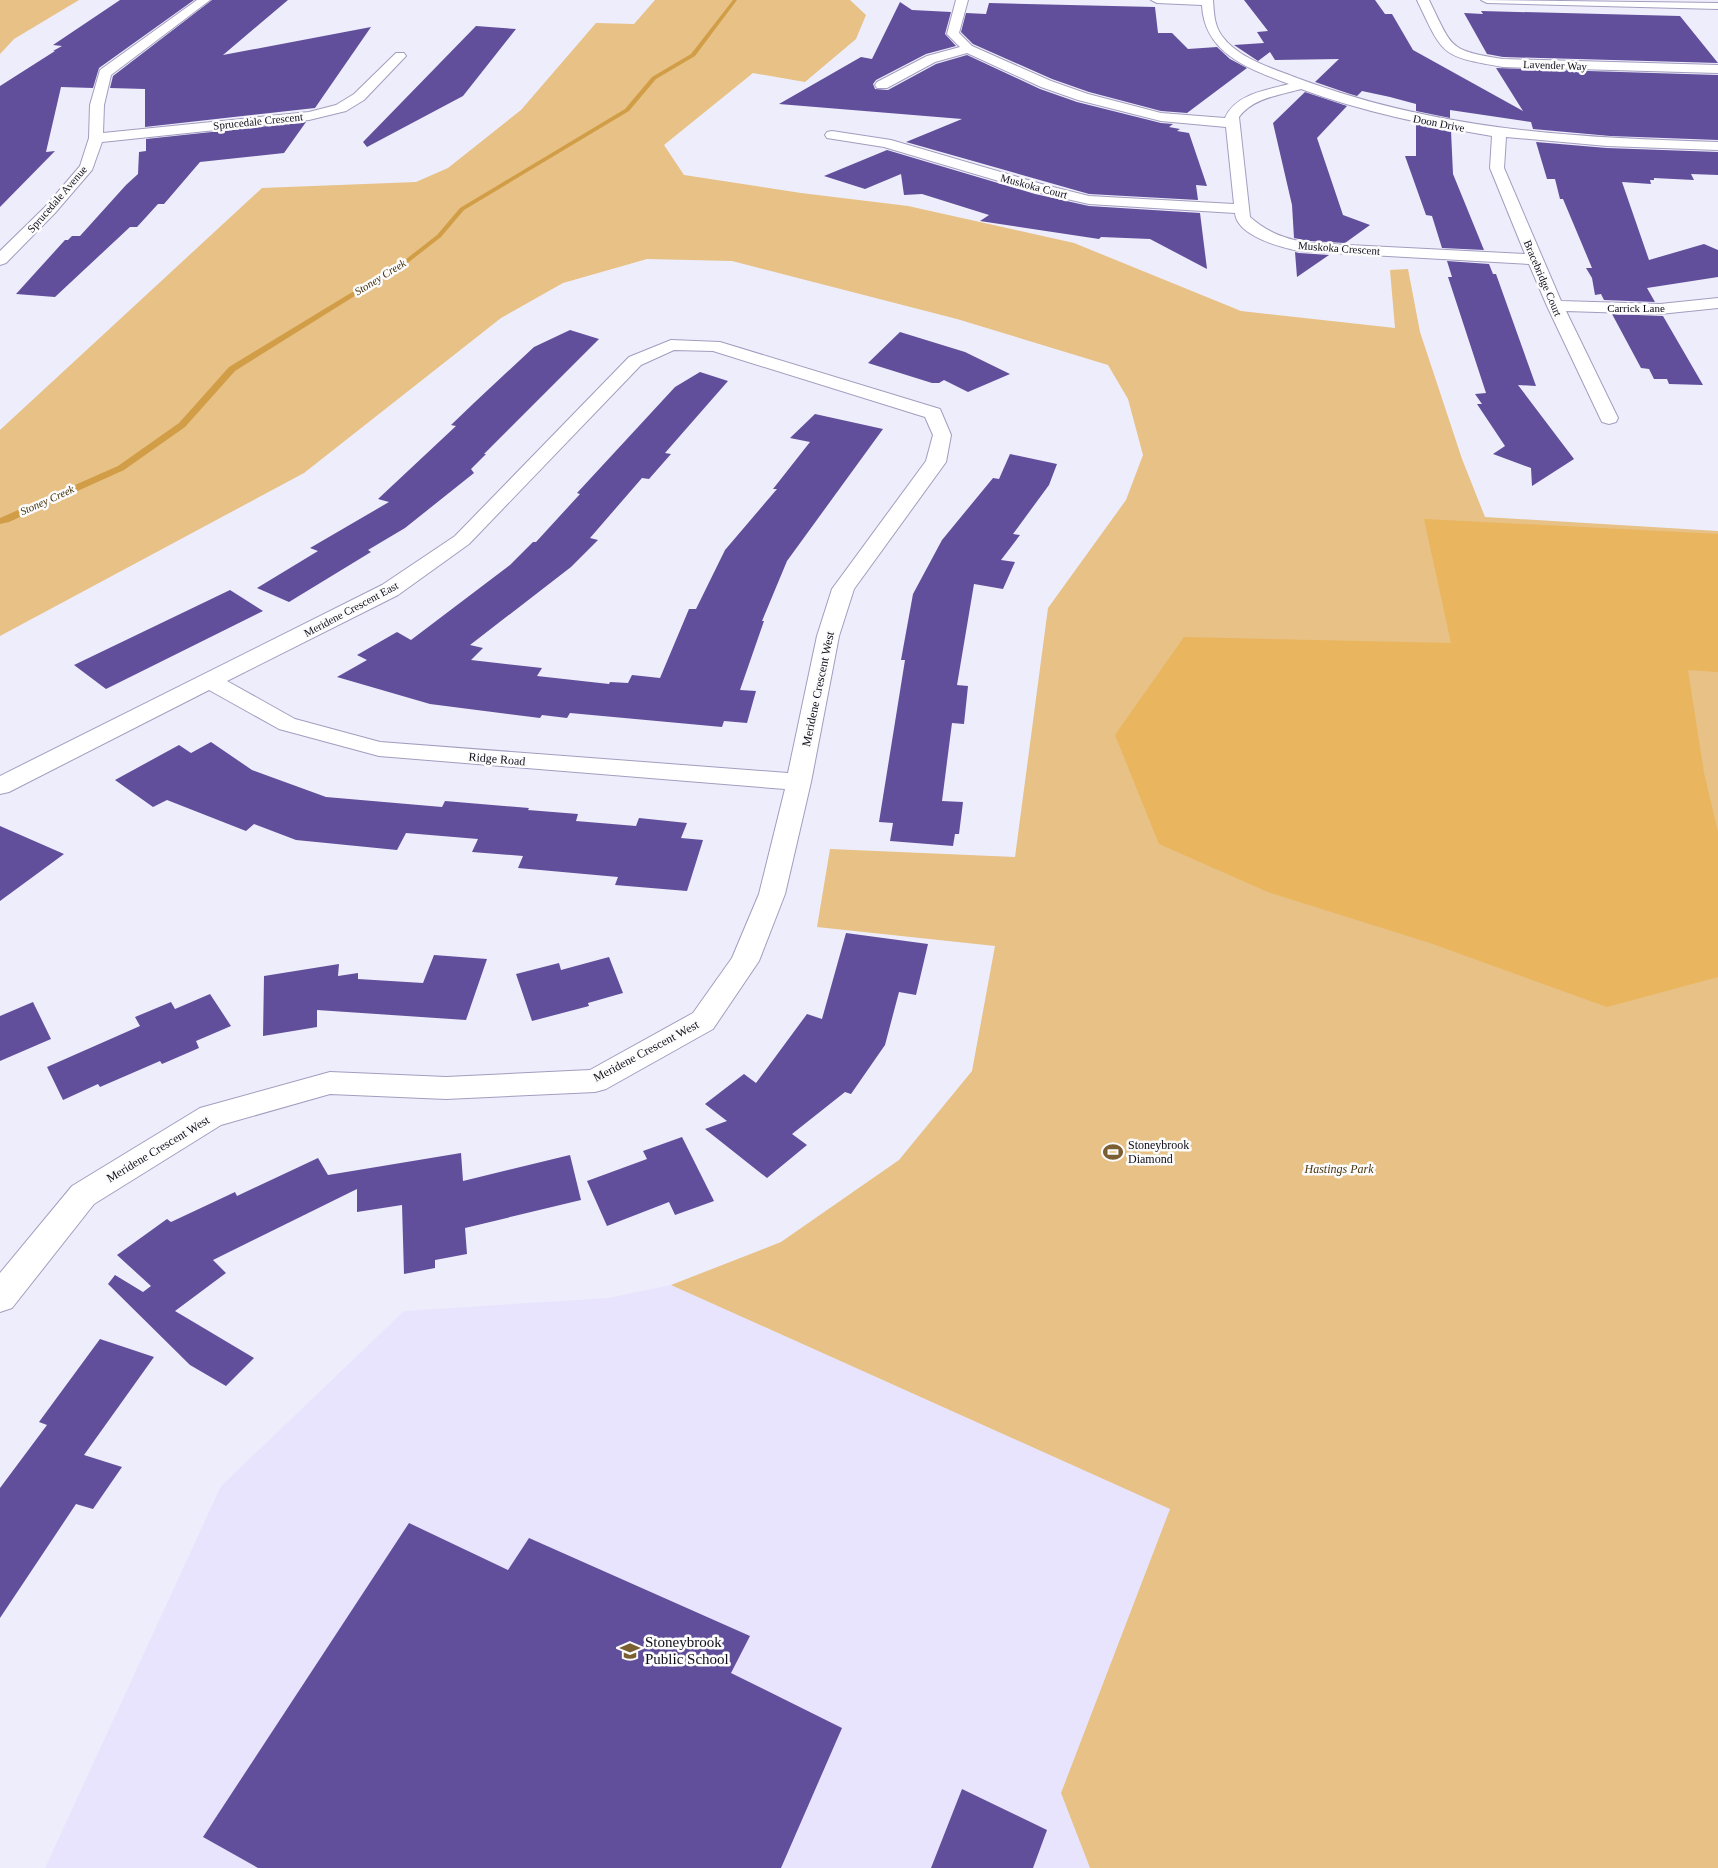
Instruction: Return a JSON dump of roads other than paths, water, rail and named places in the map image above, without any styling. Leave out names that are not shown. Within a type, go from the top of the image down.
[{"type":"street","name":"Sprucedale Avenue","points":[[0,260],[50,210],[88,167],[96,138],[96,105],[105,73],[204,0]]},
{"type":"street","points":[[962,0],[953,34],[968,49],[1046,84],[1118,107],[1161,117],[1232,123],[1232,117],[1237,108],[1244,104],[1268,94],[1300,85]]},
{"type":"street","points":[[1156,0],[1207,1]]},
{"type":"street","name":"Lavender Way","points":[[1423,0],[1446,45],[1452,51],[1477,58],[1503,63],[1718,70]]},
{"type":"street","points":[[1487,0],[1668,2],[1718,6]]},
{"type":"street","name":"Doon Drive","points":[[1207,1],[1212,30],[1225,45],[1246,61],[1300,85],[1378,110],[1419,120],[1499,132],[1586,141],[1718,146]]},
{"type":"street","points":[[882,85],[931,59],[968,49]]},
{"type":"street","name":"Sprucedale Crescent","points":[[96,138],[309,116],[341,108],[359,97],[400,56]]},
{"type":"street","name":"Muskoka Crescent","points":[[1232,123],[1242,218],[1253,229],[1274,242],[1390,257],[1534,259]]},
{"type":"street","name":"Bracebridge Court","points":[[1499,132],[1498,168],[1534,259],[1609,418]]},
{"type":"street","name":"Muskoka Court","points":[[832,135],[886,143],[1070,196],[1124,203],[1242,209]]},
{"type":"street","name":"Carrick Lane","points":[[1555,306],[1660,309],[1718,303]]},
{"type":"street","name":"Meridene Crescent East","points":[[0,786],[390,590],[462,540],[500,498],[635,361],[671,345],[714,346],[791,370]]},
{"type":"street","name":"Meridene Crescent West","points":[[0,1298],[83,1195],[211,1116],[330,1083],[446,1088],[595,1081],[703,1021],[745,961],[772,894],[799,782],[828,636],[843,589],[936,462],[942,435],[933,413],[791,370]]},
{"type":"street","name":"Ridge Road","points":[[209,681],[287,724],[379,749],[799,782]]},
{"type":"waterway","name":"Stoney Creek","points":[[0,521],[121,468],[182,425],[232,369],[407,261],[439,236],[462,209],[627,110],[654,78],[693,55],[735,0]]},
{"type":"place","name":"Stoneybrook Diamond","points":[[1113,1152]]},
{"type":"place","name":"Stoneybrook Public School","points":[[630,1651]]},
{"type":"park label","name":"Hastings Park","points":[[1340,1169]]}]
